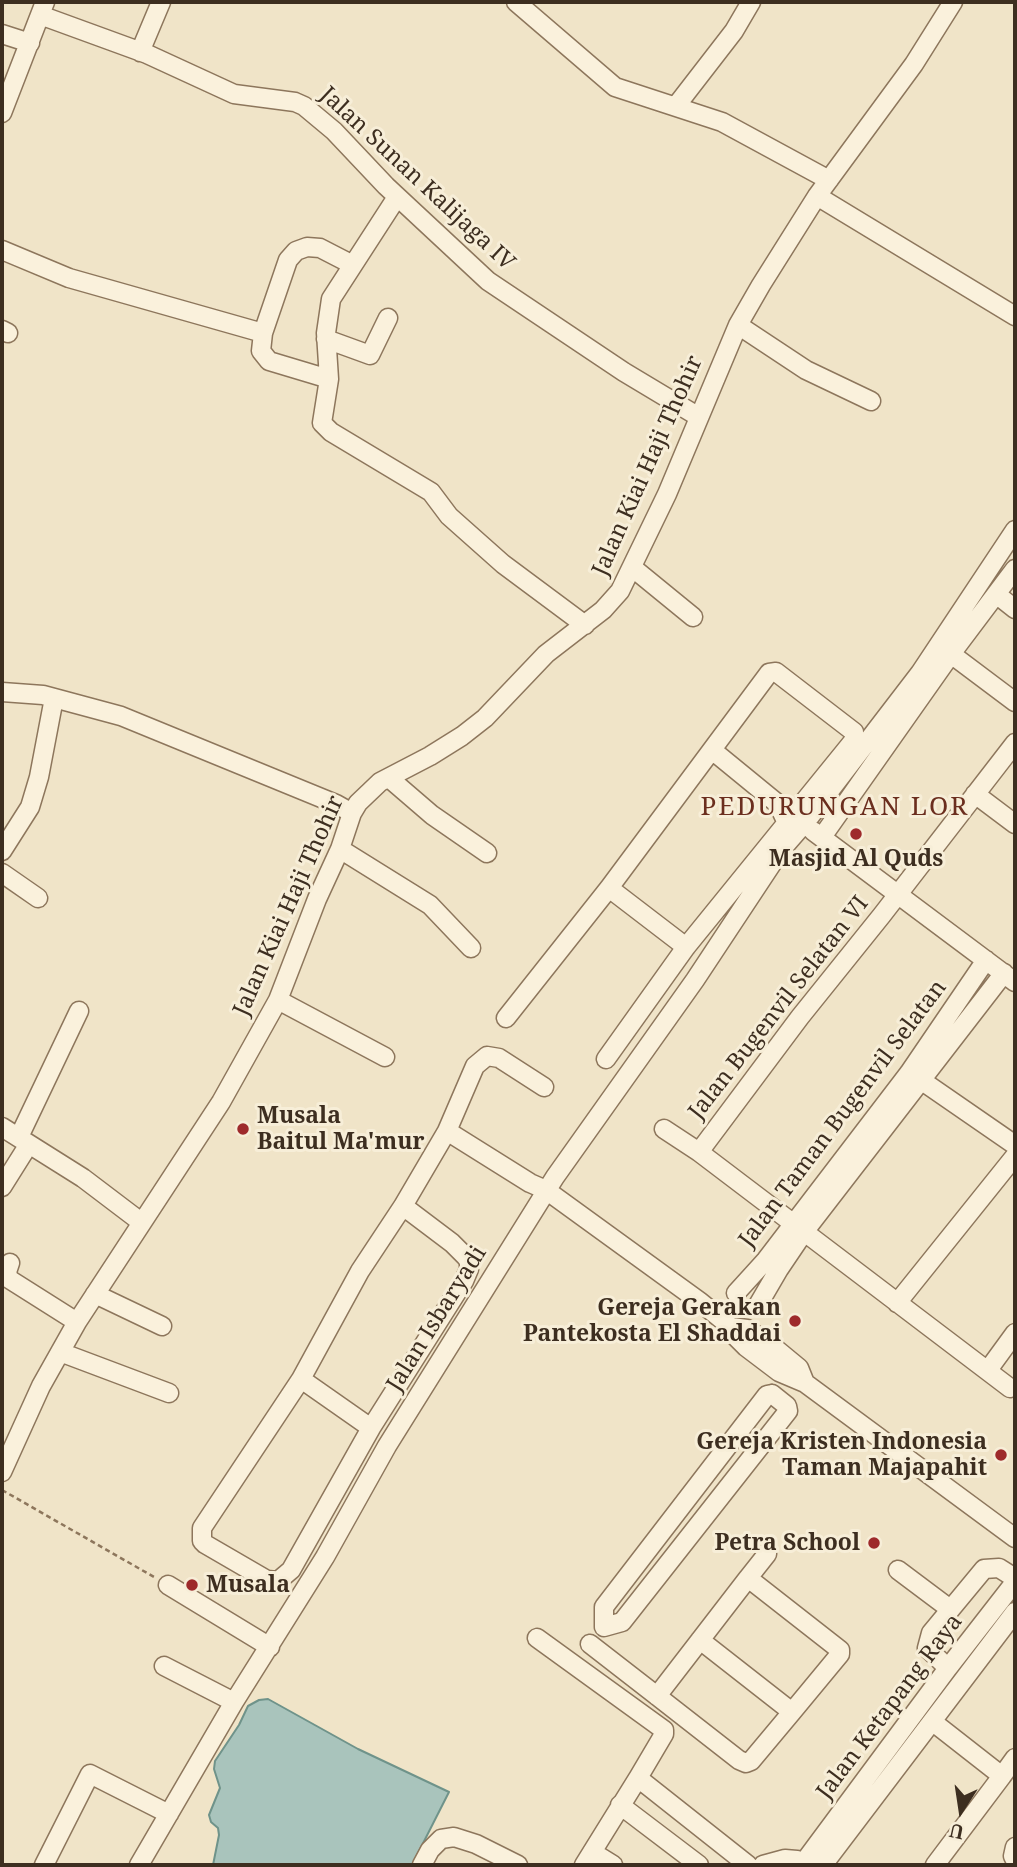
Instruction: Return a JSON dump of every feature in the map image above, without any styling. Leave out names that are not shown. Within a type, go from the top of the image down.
[{"type":"street","points":[[140,52],[161,2]]},
{"type":"street","points":[[516,2],[615,87],[733,127],[829,180]]},
{"type":"street","points":[[676,106],[734,31],[751,2]]},
{"type":"street","name":"Jalan Kiai Haji Thohir","points":[[2,1472],[41,1386],[77,1322],[221,1102],[278,1000],[352,813],[366,795],[388,778],[430,757],[463,736],[485,718],[546,654],[613,600],[633,568],[667,494],[738,326],[775,260],[817,196],[904,79],[953,2]]},
{"type":"street","points":[[2,113],[42,8]]},
{"type":"street","name":"Jalan Sunan Kalijaga IV","points":[[42,8],[233,94],[295,102],[304,106],[334,131],[397,197],[488,281],[624,372],[699,417]]},
{"type":"street","points":[[2,34],[30,43]]},
{"type":"street","points":[[817,196],[1015,316]]},
{"type":"street","points":[[397,197],[331,299],[326,339],[329,379],[322,423],[331,432],[431,492],[449,516],[503,564],[585,625]]},
{"type":"street","points":[[329,379],[269,360],[261,351],[263,333],[288,260],[296,251],[307,247],[320,248],[353,265]]},
{"type":"street","points":[[2,250],[69,278],[263,333]]},
{"type":"street","points":[[326,339],[370,355],[388,318]]},
{"type":"street","points":[[738,326],[806,370],[871,401]]},
{"type":"street","points":[[606,1059],[686,947],[919,673],[1015,530]]},
{"type":"street","points":[[633,568],[693,617]]},
{"type":"street","points":[[822,837],[951,654],[1015,569]]},
{"type":"street","points":[[996,594],[1015,609]]},
{"type":"street","points":[[951,654],[1015,702]]},
{"type":"street","points":[[506,1018],[609,888],[769,673],[776,672],[855,733],[853,740],[795,818]]},
{"type":"street","points":[[2,692],[54,698],[121,716],[336,804],[352,813]]},
{"type":"street","points":[[2,851],[30,807],[54,698]]},
{"type":"street","name":"Jalan Bugenvil Selatan VI","points":[[699,1152],[800,1017],[1015,743]]},
{"type":"street","points":[[712,750],[795,818],[1010,978]]},
{"type":"street","points":[[388,778],[432,815],[487,853]]},
{"type":"street","points":[[975,794],[1015,824]]},
{"type":"street","name":"Jalan Isbaryadi","points":[[139,1865],[234,1702],[325,1557],[387,1446],[547,1190],[695,980],[780,850],[795,818]]},
{"type":"street","points":[[340,849],[430,905],[471,948]]},
{"type":"street","points":[[2,873],[38,898]]},
{"type":"street","points":[[609,888],[686,947]]},
{"type":"street","name":"Jalan Taman Bugenvil Selatan","points":[[916,1077],[986,960]]},
{"type":"street","name":"Jalan Taman Bugenvil Selatan","points":[[736,1293],[799,1228],[916,1077],[1010,978]]},
{"type":"street","points":[[278,1000],[385,1057]]},
{"type":"street","points":[[2,1187],[79,1011]]},
{"type":"street","points":[[403,1206],[461,1251],[469,1261],[469,1269],[371,1428],[291,1570],[283,1579],[267,1580],[205,1544],[202,1541],[202,1528],[301,1378],[360,1272],[403,1206],[447,1131],[475,1066],[482,1058],[499,1058],[544,1087]]},
{"type":"street","points":[[916,1077],[1015,1145]]},
{"type":"street","points":[[2,1127],[83,1178],[141,1222]]},
{"type":"street","name":"Jalan Bugenvil Selatan VI","points":[[664,1129],[699,1152],[1010,1388]]},
{"type":"street","points":[[447,1131],[530,1183],[547,1190],[731,1327],[747,1329],[776,1349],[799,1368],[806,1383],[1015,1538]]},
{"type":"street","points":[[898,1303],[1008,1179],[1015,1156]]},
{"type":"street","name":"Jalan Taman Bugenvil Selatan","points":[[758,1305],[799,1228]]},
{"type":"street","points":[[10,1263],[7,1272],[9,1279],[77,1322]]},
{"type":"street","points":[[95,1294],[162,1326]]},
{"type":"street","points":[[988,1370],[1015,1333]]},
{"type":"street","points":[[60,1352],[169,1393]]},
{"type":"street","points":[[301,1378],[371,1428]]},
{"type":"street","points":[[574,1665],[604,1627],[622,1622],[788,1411],[787,1406],[772,1394],[767,1395],[604,1607],[604,1627]]},
{"type":"street","points":[[675,1516],[694,1530]]},
{"type":"street","points":[[657,1696],[767,1554]]},
{"type":"street","points":[[948,1668],[929,1651],[927,1646],[931,1633],[984,1569],[999,1568],[1015,1580]]},
{"type":"street","points":[[898,1570],[950,1609]]},
{"type":"street","points":[[590,1644],[739,1760],[746,1763],[751,1761],[840,1654],[840,1650],[748,1578]]},
{"type":"street","name":"Jalan Ketapang Raya","points":[[806,1864],[1015,1580]]},
{"type":"street","points":[[167,1585],[270,1647]]},
{"type":"street","name":"Jalan Ketapang Raya","points":[[823,1865],[1015,1612]]},
{"type":"street","points":[[537,1638],[664,1730],[588,1859],[613,1865]]},
{"type":"street","points":[[701,1640],[792,1712]]},
{"type":"street","points":[[164,1666],[234,1702]]},
{"type":"street","points":[[933,1721],[1002,1776]]},
{"type":"street","points":[[935,1865],[1015,1758]]},
{"type":"street","points":[[44,1865],[93,1768],[169,1814]]},
{"type":"street","points":[[638,1778],[748,1865]]},
{"type":"street","points":[[620,1805],[699,1865]]},
{"type":"street","points":[[422,1865],[430,1850],[441,1839],[454,1837],[476,1844],[519,1865]]},
{"type":"street","points":[[1015,1847],[1015,1860]]},
{"type":"street","points":[[763,1865],[785,1859],[806,1864]]},
{"type":"path","points":[[2,1490],[167,1585]]},
{"type":"water","points":[[268,1699],[358,1749],[449,1792],[412,1865],[213,1865],[219,1835],[218,1828],[211,1822],[209,1815],[220,1788],[214,1769],[215,1761],[248,1706]]},
{"type":"place","name":"Masjid Al Quds","points":[[856,834]]},
{"type":"place","name":"Musala Baitul Ma'mur","points":[[243,1129]]},
{"type":"place","name":"Gereja Gerakan Pantekosta El Shaddai","points":[[795,1321]]},
{"type":"place","name":"Gereja Kristen Indonesia Taman Majapahit","points":[[1001,1455]]},
{"type":"place","name":"Petra School","points":[[874,1543]]},
{"type":"place","name":"Musala","points":[[192,1585]]},
{"type":"district","name":"PEDURUNGAN LOR","points":[[835,808]]}]
